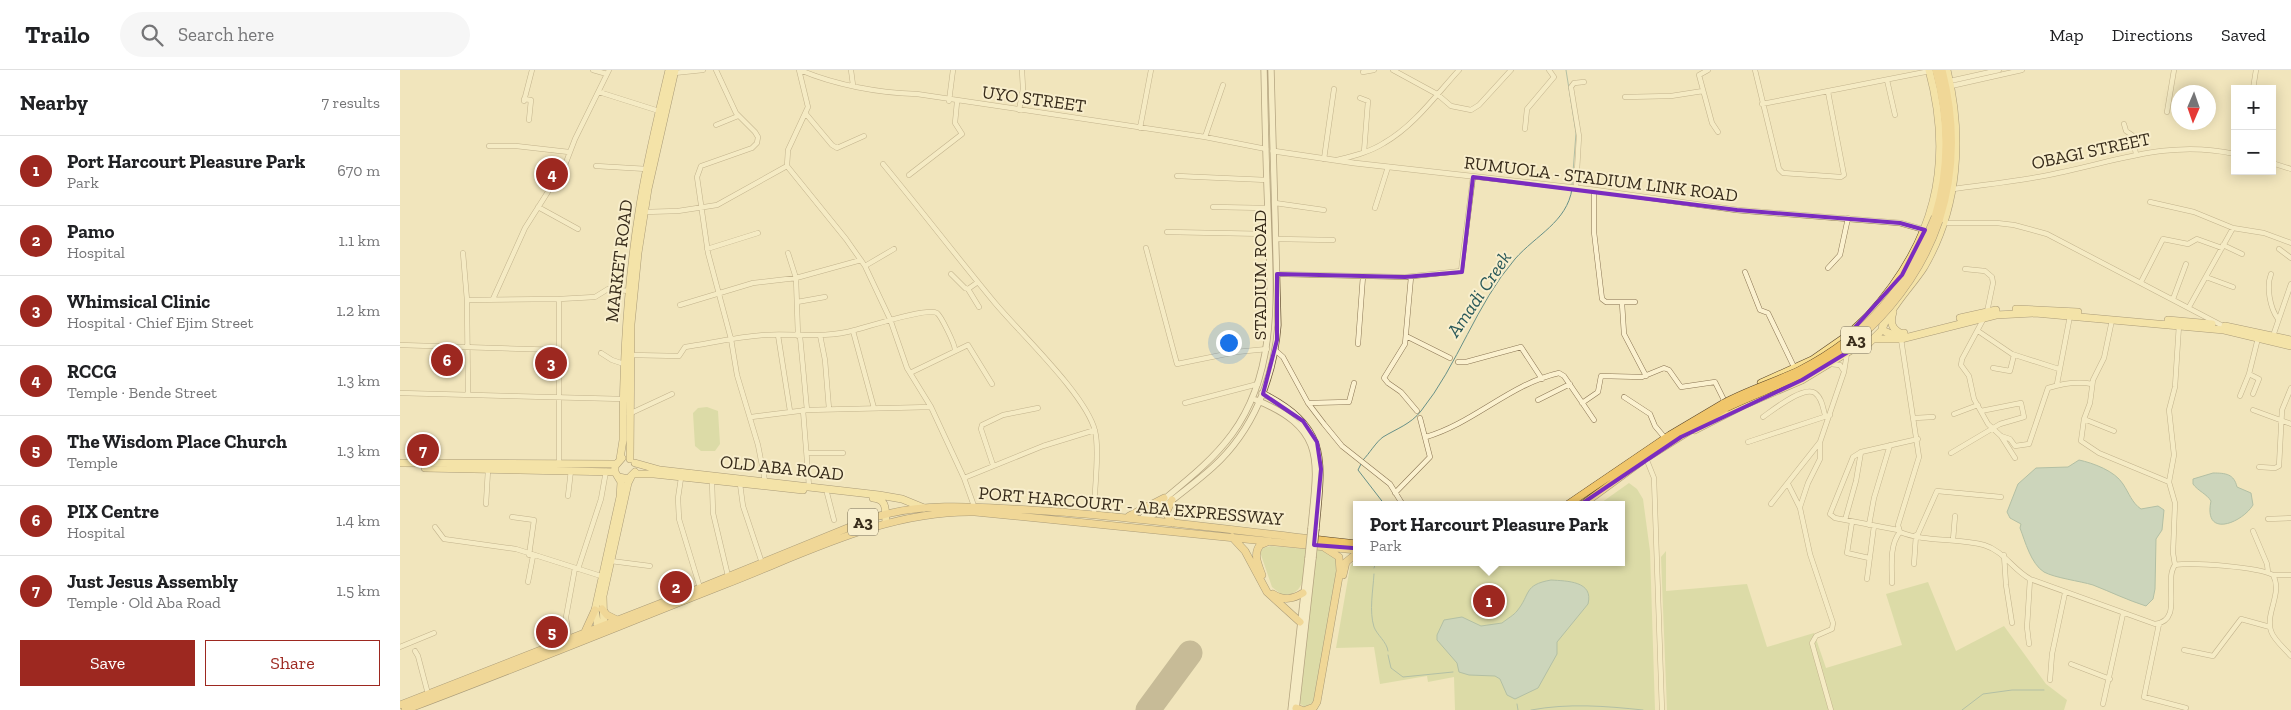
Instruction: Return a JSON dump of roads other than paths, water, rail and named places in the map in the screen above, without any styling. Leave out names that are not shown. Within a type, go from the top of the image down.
[{"type":"highway","name":"A3","points":[[1932,70],[1944,108],[1946,160],[1937,220]]},
{"type":"highway","name":"A3","points":[[1573,501],[1668,437],[1725,404],[1814,362],[1856,333],[1883,306],[1905,278],[1937,220],[1950,176],[1952,136],[1950,110],[1942,70]]},
{"type":"highway","points":[[1952,136],[1954,177]]},
{"type":"highway","name":"A3","points":[[1587,501],[1646,458],[1681,437],[1725,404]]},
{"type":"highway","points":[[1126,517],[1164,498]]},
{"type":"highway","points":[[1172,500],[1166,513],[1173,523]]},
{"type":"highway","name":"PORT HARCOURT - ABA EXPRESSWAY","points":[[400,705],[570,639],[601,631],[617,620],[885,514],[924,508],[974,506],[1126,517],[1353,544]]},
{"type":"highway","name":"PORT HARCOURT - ABA EXPRESSWAY","points":[[405,710],[601,631],[886,522],[932,514],[975,512],[1353,550]]},
{"type":"highway","points":[[1232,537],[1245,551],[1267,592],[1300,622]]},
{"type":"highway","points":[[1271,541],[1260,545],[1256,554],[1266,584],[1274,595],[1280,598],[1295,598],[1303,593]]},
{"type":"highway","points":[[1298,710],[1314,707],[1317,702],[1340,571],[1339,557],[1323,546]]},
{"type":"highway","points":[[1317,710],[1321,704],[1344,570],[1346,562],[1353,556]]},
{"type":"highway","points":[[584,634],[599,610],[617,620]]},
{"type":"main road","name":"STADIUM ROAD","points":[[1144,519],[1164,498],[1213,458],[1233,433],[1257,387],[1267,349],[1270,296],[1264,70]]},
{"type":"main road","name":"STADIUM ROAD","points":[[1144,519],[1172,500],[1218,462],[1241,434],[1263,394],[1275,350],[1278,325],[1271,70]]},
{"type":"main road","points":[[1725,404],[1825,352],[1848,335],[1868,316],[1902,275],[1925,230],[1937,220],[1941,140],[1932,70]]},
{"type":"main road","points":[[1681,437],[1751,401],[1802,380],[1850,351],[1864,348],[1883,328],[1925,265],[1937,220],[1953,189],[1956,126],[1947,70]]},
{"type":"main road","name":"MARKET ROAD","points":[[599,610],[628,483],[633,476],[629,414],[631,355],[634,292],[642,211],[647,169],[659,111],[673,71]]},
{"type":"main road","name":"MARKET ROAD","points":[[601,631],[599,610],[601,576],[620,497],[617,468],[623,440],[624,364],[629,291],[642,211],[673,71]]},
{"type":"main road","points":[[1896,307],[1891,322],[1901,336]]},
{"type":"main road","points":[[1874,339],[1901,336],[1986,314],[2039,308],[2201,322],[2291,340]]},
{"type":"main road","points":[[1986,314],[2023,313],[2179,325],[2224,330],[2291,346]]},
{"type":"main road","points":[[1868,316],[1879,318],[1883,328],[1893,335],[1901,336]]},
{"type":"main road","points":[[1848,335],[1850,351]]},
{"type":"main road","points":[[1257,387],[1263,394],[1303,421],[1317,442],[1321,470],[1310,558],[1298,710]]},
{"type":"main road","points":[[1252,398],[1292,418],[1304,431],[1311,443],[1315,455],[1316,474],[1313,529]]},
{"type":"main road","name":"OLD ABA ROAD","points":[[885,514],[885,504],[880,499],[681,478],[633,476],[626,479],[617,468],[633,461],[654,469],[890,497],[924,508]]},
{"type":"main road","points":[[400,462],[617,468]]},
{"type":"main road","points":[[400,467],[606,471],[617,468]]},
{"type":"main road","points":[[885,514],[886,522]]},
{"type":"main road","points":[[1298,710],[1300,622],[1303,593],[1310,558]]},
{"type":"street","points":[[529,120],[531,100],[524,100],[532,70]]},
{"type":"street","points":[[493,299],[525,228],[563,170],[569,152],[608,72],[593,70]]},
{"type":"street","points":[[673,71],[703,70]]},
{"type":"street","points":[[716,70],[738,116],[758,135],[757,143],[745,151],[704,164],[698,170],[697,177],[707,249],[731,339],[736,375],[750,418],[765,481]]},
{"type":"street","points":[[800,70],[808,107],[788,150],[787,166],[865,266],[890,319],[910,373],[931,407],[964,478],[974,506]]},
{"type":"street","name":"UYO STREET","points":[[800,70],[853,86],[1205,137],[1266,149]]},
{"type":"street","points":[[851,70],[853,86]]},
{"type":"street","points":[[949,100],[953,70]]},
{"type":"street","points":[[1020,110],[1023,89],[1022,70]]},
{"type":"street","points":[[1140,128],[1151,70]]},
{"type":"street","points":[[1363,72],[1374,70]]},
{"type":"street","points":[[1392,70],[1437,94],[1454,108],[1474,109],[1511,70]]},
{"type":"street","points":[[1336,160],[1379,146],[1396,136],[1410,125],[1459,70]]},
{"type":"street","points":[[1525,129],[1527,109],[1554,78],[1549,70]]},
{"type":"street","points":[[1708,70],[1699,76],[1712,123],[1718,132]]},
{"type":"street","points":[[1755,70],[1780,172],[1786,174],[1841,177],[1844,175],[1845,170],[1828,92]]},
{"type":"street","points":[[1762,104],[1932,70]]},
{"type":"street","points":[[1950,84],[1999,71],[2022,70]]},
{"type":"street","points":[[2166,112],[2174,70]]},
{"type":"street","points":[[2254,85],[2256,70]]},
{"type":"street","points":[[1887,80],[1895,115]]},
{"type":"street","points":[[1574,188],[1579,136],[1571,87],[1574,83],[1584,82]]},
{"type":"street","points":[[1205,137],[1223,85]]},
{"type":"street","points":[[1324,158],[1334,89]]},
{"type":"street","points":[[1625,97],[1664,96],[1703,91]]},
{"type":"street","points":[[599,92],[659,111]]},
{"type":"street","points":[[1360,98],[1368,101],[1364,152]]},
{"type":"street","points":[[909,175],[962,134],[956,126],[957,102]]},
{"type":"street","points":[[806,114],[834,148],[839,149],[864,136]]},
{"type":"street","points":[[716,125],[738,116]]},
{"type":"street","points":[[2124,124],[2126,131],[2132,135],[2136,154]]},
{"type":"street","points":[[489,146],[516,146],[569,152]]},
{"type":"street","name":"OBAGI STREET","points":[[1953,189],[2046,176],[2136,154],[2176,150],[2217,150],[2231,153]]},
{"type":"street","name":"RUMUOLA - STADIUM LINK ROAD","points":[[1273,151],[1354,163],[1594,190],[1737,210],[1900,222],[1925,230]]},
{"type":"street","points":[[1354,163],[1355,158],[1359,154]]},
{"type":"street","points":[[883,164],[978,282],[1069,387],[1085,409],[1095,430],[1097,442],[1094,514]]},
{"type":"street","points":[[2276,164],[2291,169]]},
{"type":"street","points":[[596,166],[647,169]]},
{"type":"street","points":[[642,211],[666,212],[717,205],[787,166]]},
{"type":"street","points":[[1375,208],[1388,167]]},
{"type":"street","points":[[1177,176],[1267,180]]},
{"type":"street","points":[[1276,274],[1411,277],[1461,271],[1473,177]]},
{"type":"street","points":[[1594,190],[1594,232],[1602,299],[1606,302],[1635,302]]},
{"type":"street","points":[[2150,202],[2194,212],[2233,228],[2264,233],[2291,242]]},
{"type":"street","points":[[1275,203],[1324,210]]},
{"type":"street","points":[[1213,206],[1268,208]]},
{"type":"street","points":[[538,207],[578,229]]},
{"type":"street","points":[[1828,268],[1840,255],[1848,218]]},
{"type":"street","points":[[1937,220],[1997,223],[2034,230],[2063,241],[2221,325]]},
{"type":"street","points":[[2188,308],[2233,228]]},
{"type":"street","points":[[1168,232],[1268,234]]},
{"type":"street","points":[[707,249],[758,234]]},
{"type":"street","points":[[2141,282],[2163,239],[2188,244],[2198,238],[2242,254]]},
{"type":"street","points":[[1276,239],[1333,240]]},
{"type":"street","points":[[1146,248],[1177,364],[1236,352],[1267,349]]},
{"type":"street","points":[[2279,249],[2291,258]]},
{"type":"street","points":[[865,266],[894,250]]},
{"type":"street","points":[[463,253],[467,300],[468,395]]},
{"type":"street","points":[[788,253],[796,278],[809,486]]},
{"type":"street","points":[[680,305],[753,283],[796,278],[861,260]]},
{"type":"street","points":[[2173,299],[2186,264]]},
{"type":"street","points":[[1965,269],[1985,271],[1992,277],[1993,283],[1986,314],[1962,359],[1961,365],[1969,376],[1981,411],[1992,429],[2001,436],[2015,458]]},
{"type":"street","points":[[1746,272],[1760,310],[1768,313],[1795,368]]},
{"type":"street","points":[[951,274],[960,285],[968,289],[979,306]]},
{"type":"street","points":[[2271,274],[2269,284],[2271,303],[2278,319]]},
{"type":"street","points":[[1358,344],[1363,276]]},
{"type":"street","points":[[1411,277],[1404,347],[1386,372],[1384,378],[1401,392],[1417,411]]},
{"type":"street","points":[[2206,277],[2233,288]]},
{"type":"street","points":[[968,289],[978,282]]},
{"type":"street","points":[[2273,336],[2291,284]]},
{"type":"street","points":[[467,300],[596,297],[608,290],[629,291]]},
{"type":"street","points":[[797,302],[825,297]]},
{"type":"street","points":[[559,299],[559,465]]},
{"type":"street","points":[[1622,303],[1624,334],[1646,376]]},
{"type":"street","points":[[631,355],[679,356],[685,347],[731,339],[820,335],[853,331],[890,319],[926,312],[937,313],[956,350]]},
{"type":"street","points":[[2201,314],[2201,322]]},
{"type":"street","points":[[2056,384],[2070,316]]},
{"type":"street","points":[[2112,320],[2104,358],[2092,384],[2090,404],[2084,419],[2081,439],[2084,445],[2169,482]]},
{"type":"street","points":[[1918,438],[1860,452],[1850,460],[1830,514],[1832,517],[1916,536],[1984,546],[2004,555],[2020,574],[2030,579],[2148,624],[2159,624],[2165,620],[2171,610],[2170,578],[2175,565],[2173,553],[2175,503],[2169,482],[2174,460],[2169,410],[2175,387],[2179,325]]},
{"type":"street","points":[[853,331],[874,408]]},
{"type":"street","points":[[1978,332],[2014,355],[2059,369]]},
{"type":"street","points":[[820,335],[825,360],[829,409]]},
{"type":"street","points":[[778,336],[790,411]]},
{"type":"street","points":[[1406,336],[1450,358]]},
{"type":"street","points":[[1892,584],[1892,558],[1895,540],[1899,531],[1900,516],[1919,461],[1918,438],[1901,336]]},
{"type":"street","points":[[2240,396],[2249,374],[2258,338]]},
{"type":"street","points":[[400,345],[559,350]]},
{"type":"street","points":[[910,373],[968,345],[971,347],[992,384]]},
{"type":"street","points":[[1458,362],[1466,362],[1521,346],[1542,379]]},
{"type":"street","points":[[1275,350],[1283,357],[1308,403],[1342,446],[1361,463],[1390,484],[1400,501]]},
{"type":"street","points":[[1800,508],[1804,492],[1820,460],[1820,442],[1827,415],[1850,351]]},
{"type":"street","points":[[601,353],[612,360],[624,364]]},
{"type":"street","points":[[1993,368],[2010,371],[2014,355]]},
{"type":"street","points":[[1830,364],[1840,365],[1844,372]]},
{"type":"street","points":[[1582,403],[1598,392],[1601,376],[1646,376],[1664,368],[1669,370],[1681,387],[1714,382],[1725,404]]},
{"type":"street","points":[[1426,437],[1446,431],[1512,392],[1542,379],[1562,374],[1594,420]]},
{"type":"street","points":[[2249,374],[2259,379],[2253,394]]},
{"type":"street","points":[[2001,436],[2008,438],[2015,446],[2028,446],[2048,389],[2056,384],[2077,384],[2082,382],[2092,384]]},
{"type":"street","points":[[1308,403],[1349,402],[1354,383]]},
{"type":"street","points":[[1538,400],[1570,384]]},
{"type":"street","points":[[1185,403],[1257,387]]},
{"type":"street","points":[[2259,467],[2278,467],[2282,410],[2291,388]]},
{"type":"street","points":[[1763,417],[1801,392],[1809,391],[1818,397],[1827,415]]},
{"type":"street","points":[[400,393],[623,399]]},
{"type":"street","points":[[629,414],[672,394]]},
{"type":"street","points":[[1624,397],[1650,414],[1655,426],[1668,437]]},
{"type":"street","points":[[1952,453],[2000,424],[2024,418],[2021,403],[1981,411]]},
{"type":"street","points":[[1954,414],[1978,405]]},
{"type":"street","points":[[750,418],[805,410],[931,407]]},
{"type":"street","points":[[993,465],[981,429],[982,425],[1003,415],[1038,408]]},
{"type":"street","points":[[2253,410],[2282,419],[2291,424]]},
{"type":"street","points":[[1748,442],[1827,415]]},
{"type":"street","points":[[1914,418],[1933,417]]},
{"type":"street","points":[[1395,493],[1428,459],[1430,454],[1420,418]]},
{"type":"street","points":[[2084,419],[2114,432]]},
{"type":"street","points":[[964,478],[1043,446],[1095,430]]},
{"type":"street","points":[[1771,504],[1820,442]]},
{"type":"street","points":[[1866,579],[1870,558],[1874,498],[1890,445]]},
{"type":"street","points":[[1845,520],[1856,481],[1860,452]]},
{"type":"street","points":[[807,453],[844,453]]},
{"type":"street","points":[[1646,458],[1654,478],[1662,710]]},
{"type":"street","points":[[486,504],[488,470]]},
{"type":"street","points":[[568,496],[571,470]]},
{"type":"street","points":[[570,639],[566,617],[576,569],[601,499],[606,471]]},
{"type":"street","points":[[681,478],[678,498],[679,519],[700,588]]},
{"type":"street","points":[[712,481],[713,513],[728,576]]},
{"type":"street","points":[[740,484],[743,506],[762,563]]},
{"type":"street","points":[[1788,484],[1800,508],[1810,554],[1833,623],[1830,631],[1816,636],[1812,643],[1831,710]]},
{"type":"street","points":[[1914,564],[1916,536],[1937,491],[2001,497]]},
{"type":"street","points":[[827,493],[834,520]]},
{"type":"street","points":[[512,516],[534,520],[528,582]]},
{"type":"street","points":[[1953,540],[1955,516]]},
{"type":"street","points":[[2268,519],[2291,518]]},
{"type":"street","points":[[1852,522],[1847,553],[1870,558]]},
{"type":"street","points":[[435,526],[444,539],[502,546],[601,576]]},
{"type":"street","points":[[2253,531],[2267,564],[2268,572]]},
{"type":"street","points":[[2004,555],[2006,585],[2012,623]]},
{"type":"street","points":[[611,561],[650,566]]},
{"type":"street","points":[[2175,565],[2245,568],[2268,572],[2273,575],[2291,574]]},
{"type":"street","points":[[2273,575],[2276,590],[2270,627],[2273,635],[2291,656]]},
{"type":"street","points":[[2029,644],[2027,627],[2030,579]]},
{"type":"street","points":[[2050,680],[2052,654],[2065,593]]},
{"type":"street","points":[[2103,704],[2123,614]]},
{"type":"street","points":[[2184,650],[2213,656],[2242,619],[2270,627]]},
{"type":"street","points":[[2159,624],[2144,697],[2186,708]]},
{"type":"street","points":[[400,647],[434,634]]},
{"type":"street","points":[[415,651],[428,694]]},
{"type":"street","points":[[2071,664],[2110,679]]},
{"type":"water","points":[[2079,460],[2097,465],[2115,475],[2135,504],[2141,509],[2158,506],[2164,510],[2162,530],[2156,539],[2155,589],[2153,599],[2146,606],[2093,585],[2044,572],[2035,564],[2029,552],[2020,528],[2021,524],[2010,518],[2007,512],[2018,484],[2036,468],[2068,467]]},
{"type":"water","points":[[2213,473],[2229,475],[2234,479],[2237,487],[2251,493],[2253,505],[2248,512],[2233,522],[2218,524],[2213,520],[2210,513],[2211,501],[2193,484],[2193,479]]},
{"type":"water","points":[[1551,580],[1578,584],[1587,591],[1589,596],[1588,604],[1557,642],[1557,654],[1538,688],[1515,699],[1507,695],[1500,679],[1495,676],[1469,675],[1459,672],[1457,663],[1437,640],[1437,635],[1444,620],[1462,617],[1481,626],[1502,623],[1517,611],[1532,588],[1542,582]]},
{"type":"waterway","name":"Amadi Creek","points":[[1566,70],[1576,133],[1572,185]]},
{"type":"waterway","name":"Amadi Creek","points":[[1363,460],[1380,439],[1408,423],[1421,411],[1446,374],[1489,295],[1501,277],[1523,250],[1557,219],[1564,210],[1572,189]]},
{"type":"waterway","name":"Amadi Creek","points":[[1361,464],[1358,470],[1382,501]]},
{"type":"waterway","name":"Amadi Creek","points":[[1374,574],[1372,601],[1374,627],[1388,651]]},
{"type":"waterway","name":"Amadi Creek","points":[[1388,655],[1391,668],[1403,677],[1453,672]]},
{"type":"waterway","name":"Amadi Creek","points":[[1962,710],[1983,694],[2012,690],[2044,690]]},
{"type":"waterway","name":"Amadi Creek","points":[[1517,704],[1518,710]]},
{"type":"waterway","name":"Amadi Creek","points":[[1531,710],[1573,706],[1601,706],[1643,710]]},
{"type":"place","name":"RCCG","points":[[552,174]]},
{"type":"place","name":"PIX Centre","points":[[447,360]]},
{"type":"place","name":"Whimsical Clinic","points":[[551,363]]},
{"type":"place","name":"Just Jesus Assembly","points":[[423,450]]},
{"type":"place","name":"Pamo","points":[[676,587]]},
{"type":"place","name":"Port Harcourt Pleasure Park","points":[[1489,601]]},
{"type":"place","name":"The Wisdom Place Church","points":[[552,632]]}]
